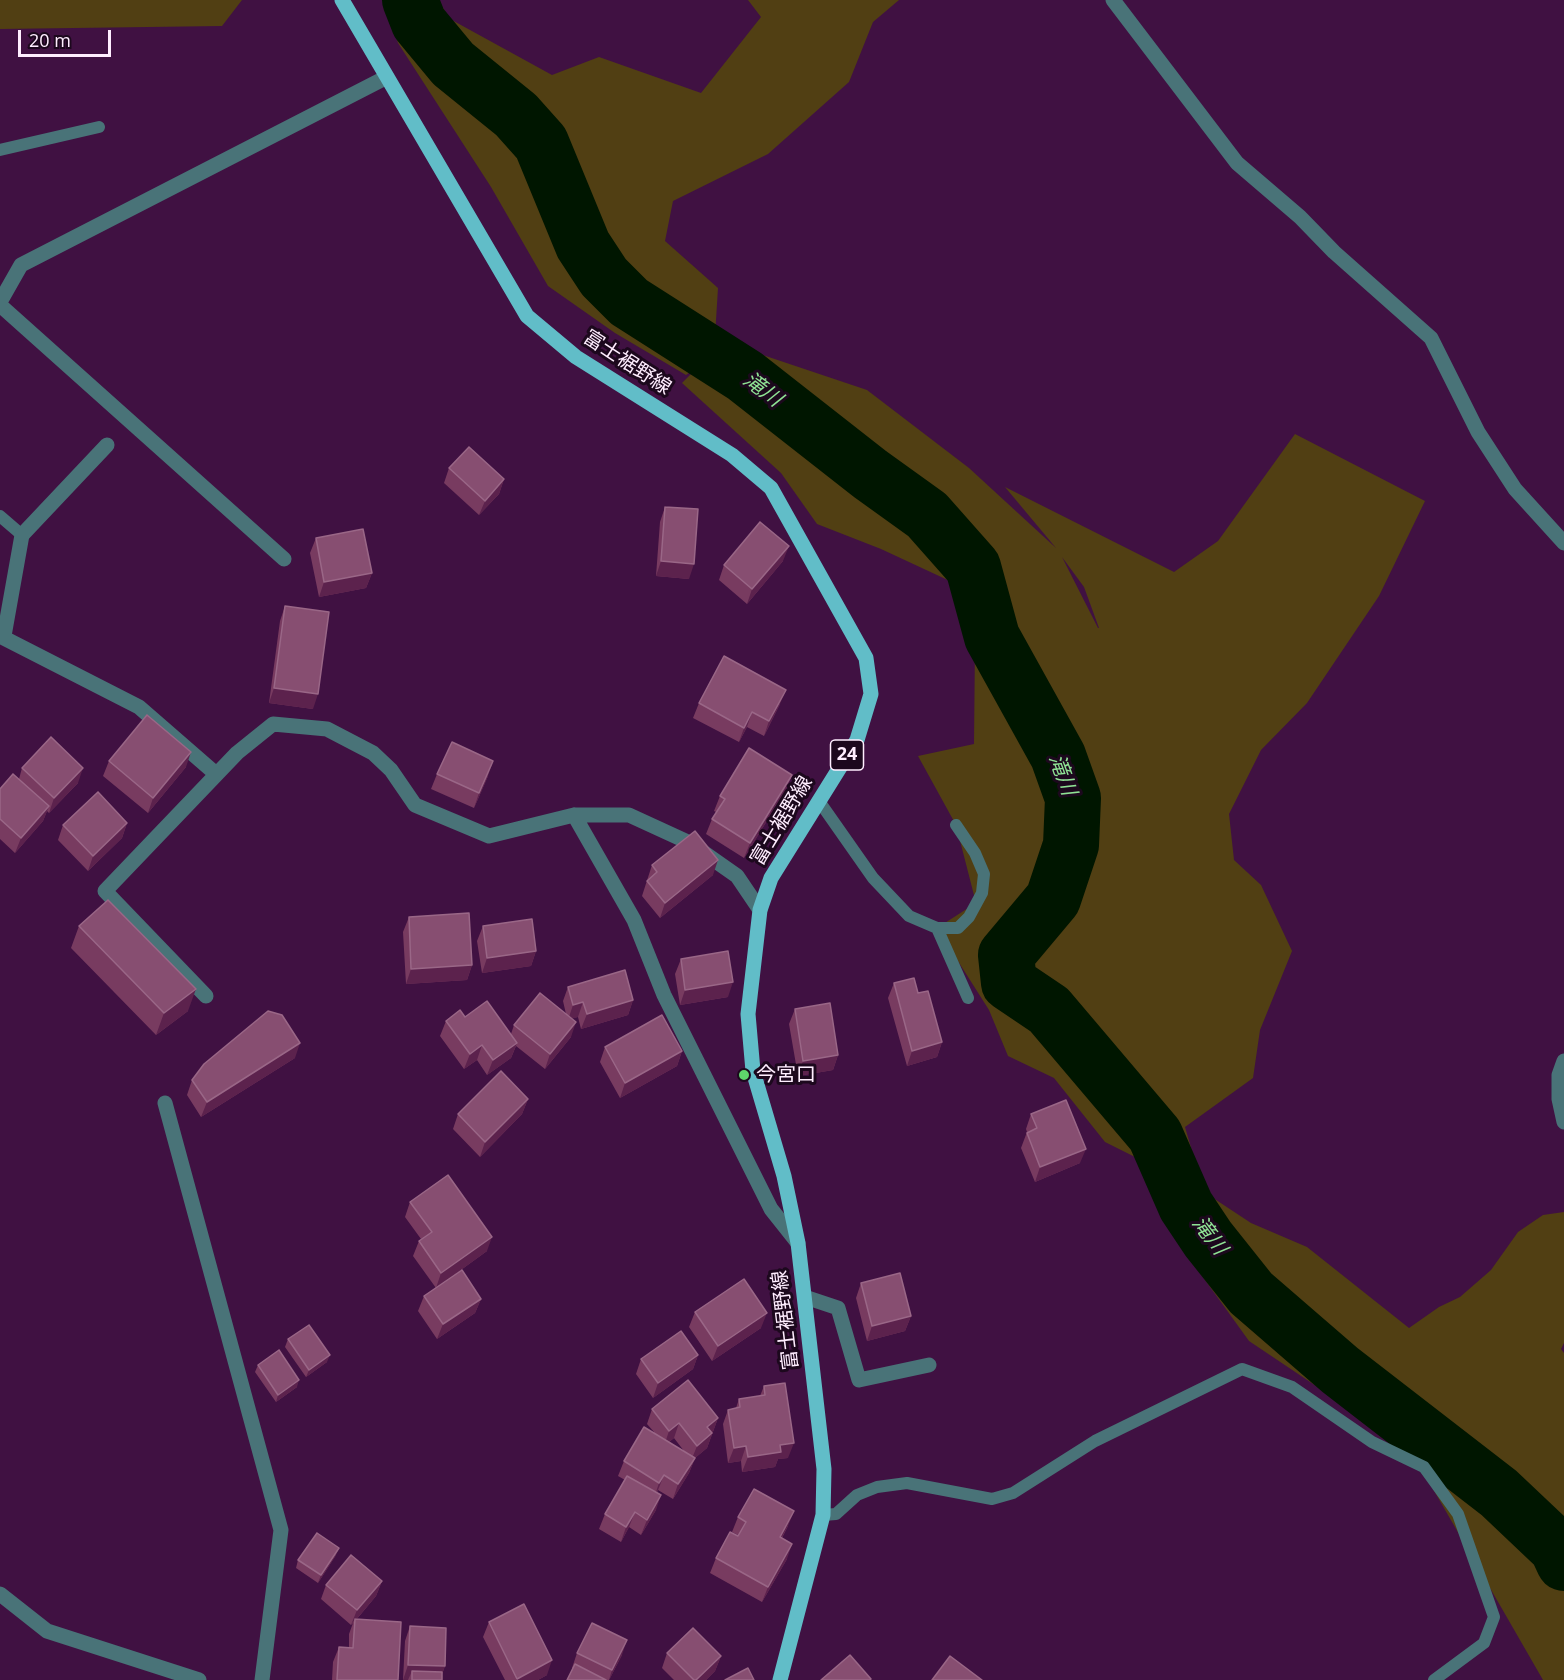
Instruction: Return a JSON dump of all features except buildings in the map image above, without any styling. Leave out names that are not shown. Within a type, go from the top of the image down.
[{"type":"main road","name":"富士裾野線","points":[[342,0],[385,78],[527,316],[576,357],[732,454],[771,488],[866,658],[871,694],[857,740],[771,878],[760,910],[748,1014],[753,1071],[784,1176],[798,1243],[824,1469],[823,1515],[780,1680]]},
{"type":"street","points":[[1113,0],[1237,163],[1300,217],[1334,252],[1431,338],[1478,432],[1509,479],[1564,543]]},
{"type":"street","points":[[284,559],[0,304],[21,265],[385,78]]},
{"type":"street","points":[[107,445],[22,535],[2,636],[139,707],[216,774]]},
{"type":"street","points":[[206,996],[105,891],[237,753],[273,724],[327,729],[373,753],[391,770],[415,805],[489,836],[574,815],[629,815],[690,843],[737,876],[760,910]]},
{"type":"street","points":[[574,815],[634,920],[664,995],[771,1209],[798,1243]]},
{"type":"street","points":[[1564,1061],[1559,1075],[1559,1099],[1564,1122]]},
{"type":"street","points":[[165,1103],[281,1530],[262,1680]]},
{"type":"street","points":[[805,1297],[838,1308],[859,1380],[929,1365]]},
{"type":"street","points":[[0,1594],[47,1631],[199,1680]]},
{"type":"lane","points":[[0,150],[99,127]]},
{"type":"lane","points":[[0,516],[22,535]]},
{"type":"lane","points":[[819,801],[873,878],[909,916],[937,928],[958,928],[969,917],[982,893],[984,874],[975,853],[956,825]]},
{"type":"lane","points":[[937,928],[968,998]]},
{"type":"lane","points":[[823,1515],[836,1514],[857,1496],[877,1487],[907,1483],[992,1500],[1013,1493],[1095,1441],[1242,1368],[1292,1387],[1372,1442],[1424,1467],[1458,1514],[1494,1617],[1484,1643],[1434,1680]]},
{"type":"shaded area","points":[[0,0],[242,0],[222,26],[0,29]]},
{"type":"shaded area","points":[[385,0],[438,0],[450,19],[552,75],[599,57],[701,93],[761,17],[748,0],[899,0],[873,22],[849,82],[768,154],[673,201],[665,241],[718,288],[714,352],[724,342],[867,390],[969,468],[1056,548],[1005,487],[1174,572],[1218,541],[1295,434],[1425,501],[1379,596],[1307,703],[1261,750],[1229,814],[1234,860],[1261,885],[1292,951],[1260,1030],[1253,1078],[1185,1127],[1204,1192],[1251,1223],[1307,1247],[1409,1328],[1439,1307],[1460,1297],[1491,1270],[1518,1232],[1543,1215],[1564,1212],[1564,1343],[1561,1349],[1564,1353],[1564,1680],[1543,1680],[1410,1449],[1249,1341],[1174,1237],[1141,1160],[1105,1142],[1054,1078],[1008,1056],[989,1010],[937,928],[976,903],[956,825],[918,756],[974,744],[975,642],[952,582],[881,549],[817,524],[781,473],[682,383],[699,366],[686,375],[615,333],[548,286],[491,187],[398,43]],"holes":[[[1062,557],[1084,587],[1099,628]]]},
{"type":"waterway","name":"滝川","points":[[410,0],[419,23],[453,64],[516,115],[541,143],[583,245],[604,277],[629,302],[745,376],[870,474],[927,515],[973,567],[992,637],[1058,756],[1073,798],[1071,845],[1053,899],[1006,955],[1009,983],[1049,1010],[1155,1135],[1186,1206],[1208,1239],[1251,1293],[1340,1370],[1499,1493],[1557,1548],[1564,1563]]},
{"type":"place","name":"今宮口","points":[[744,1075]]}]
